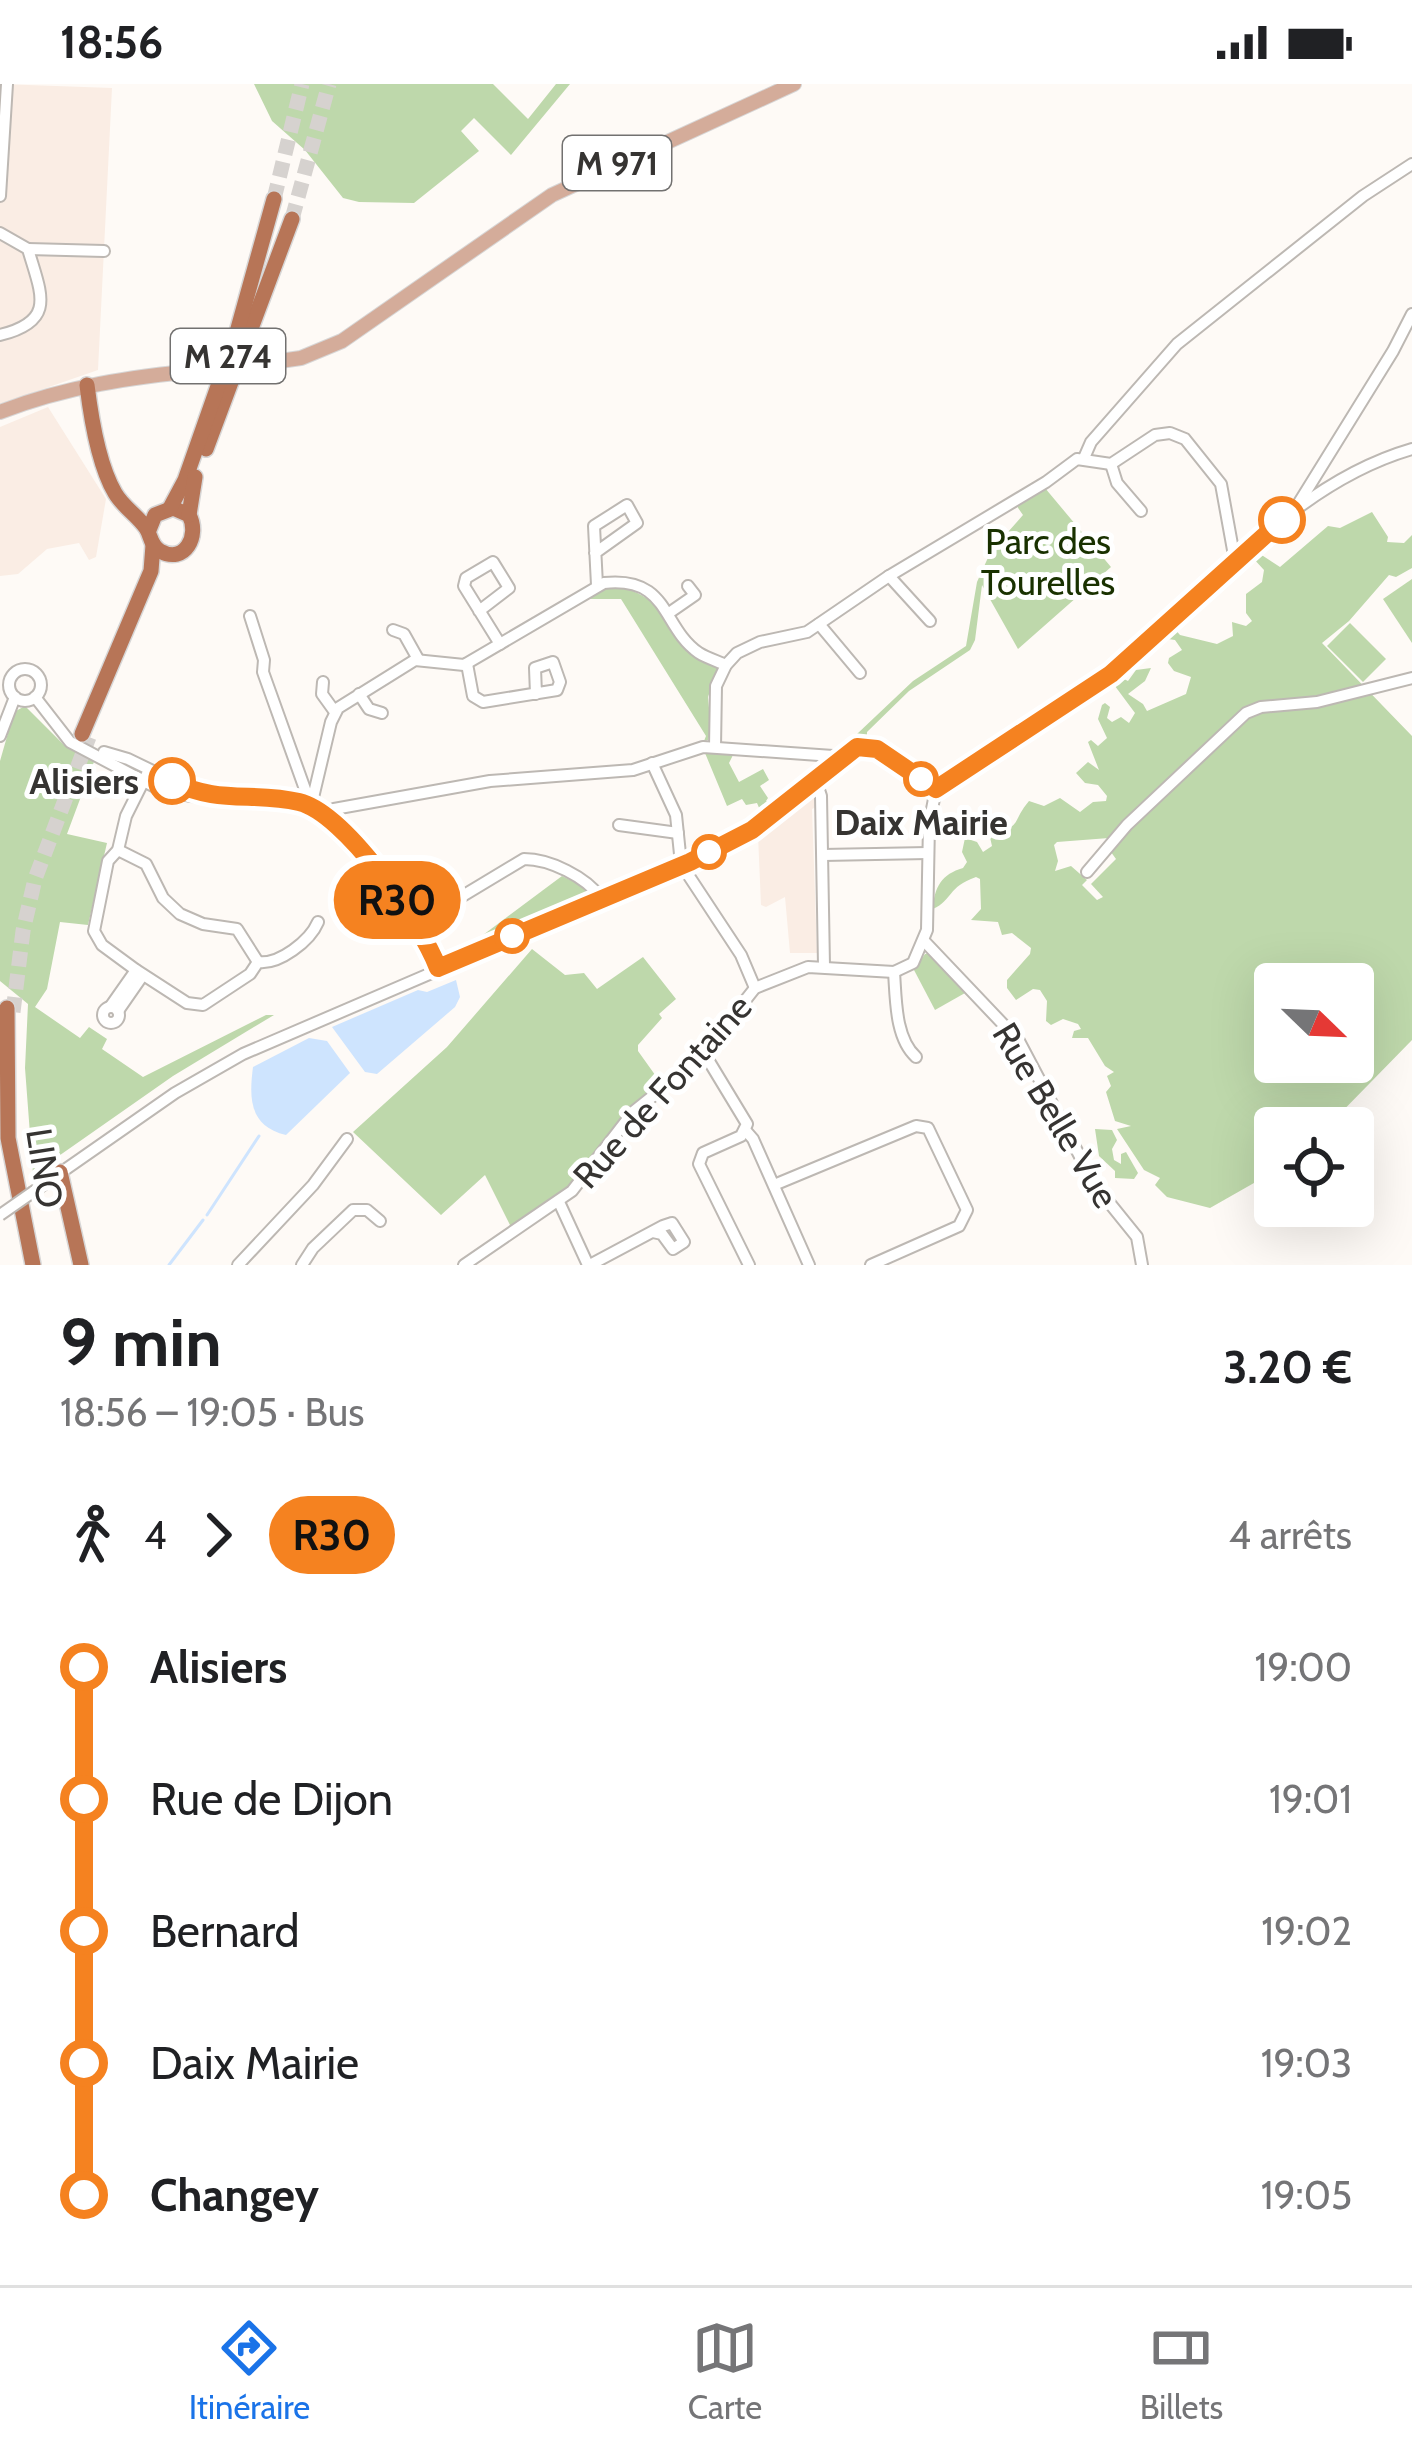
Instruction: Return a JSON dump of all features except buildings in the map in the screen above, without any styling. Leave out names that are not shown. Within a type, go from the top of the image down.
[{"type":"highway","name":"M 274","points":[[165,509],[185,480],[237,332],[274,199]]},
{"type":"highway","name":"M 274","points":[[189,515],[195,477],[292,219]]},
{"type":"highway","points":[[86,740],[157,579],[174,554],[188,547],[194,537],[189,515],[140,507],[121,489],[97,403],[87,385]]},
{"type":"highway","points":[[87,385],[108,480],[163,552],[174,554]]},
{"type":"highway","points":[[86,740],[151,571],[151,520],[165,509]]},
{"type":"highway","name":"LINO","points":[[10,1010],[14,1118],[37,1265]]},
{"type":"highway","points":[[60,1172],[81,1265]]},
{"type":"main road","name":"M 971","points":[[0,416],[51,392],[87,385],[302,358],[342,341],[552,195],[794,84]]},
{"type":"street","points":[[0,196],[7,84]]},
{"type":"street","points":[[715,746],[715,694],[726,665],[752,644],[797,636],[819,625],[1077,460],[1177,344],[1363,196],[1412,164]]},
{"type":"street","points":[[0,233],[28,249],[104,251]]},
{"type":"street","points":[[0,335],[26,329],[39,313],[41,292],[28,249]]},
{"type":"street","points":[[1296,508],[1412,314]]},
{"type":"street","points":[[1077,460],[1111,464],[1159,434],[1173,434],[1189,442],[1221,484],[1235,562]]},
{"type":"street","points":[[916,1057],[901,1029],[894,972],[913,964],[925,942],[936,789],[1111,674],[1296,508],[1347,474],[1412,448]]},
{"type":"street","points":[[1111,464],[1117,483],[1141,511]]},
{"type":"street","points":[[595,553],[636,525],[627,505],[596,523],[595,553],[597,585]]},
{"type":"street","points":[[479,611],[508,590],[493,562],[464,582],[479,611],[500,644]]},
{"type":"street","points":[[889,576],[930,621]]},
{"type":"street","points":[[311,806],[334,712],[418,659],[467,664],[597,585],[618,582],[655,596],[699,652],[726,665]]},
{"type":"street","points":[[669,614],[694,595],[688,586]]},
{"type":"street","points":[[250,616],[264,660],[263,672],[311,806]]},
{"type":"street","points":[[819,625],[860,673]]},
{"type":"street","points":[[393,630],[404,634],[418,659]]},
{"type":"street","points":[[467,664],[472,696],[479,702],[536,694]]},
{"type":"street","points":[[0,667],[13,675]]},
{"type":"street","points":[[13,675],[27,669],[37,674],[40,688],[35,698]]},
{"type":"street","points":[[13,675],[10,688],[15,697],[35,698]]},
{"type":"street","points":[[1087,872],[1127,825],[1246,713],[1261,707],[1317,702],[1412,678]]},
{"type":"street","points":[[323,682],[322,694],[334,712]]},
{"type":"street","points":[[359,694],[369,709],[382,713]]},
{"type":"street","points":[[0,736],[15,697]]},
{"type":"street","points":[[35,698],[61,734],[86,740],[146,776],[205,796],[291,800],[328,815],[350,836],[416,924],[438,968]]},
{"type":"street","points":[[0,1215],[215,1069],[752,830],[852,749],[868,745],[936,789]]},
{"type":"street","points":[[328,815],[334,809],[490,781],[628,771],[715,746],[832,755],[833,763]]},
{"type":"street","points":[[652,764],[675,811],[681,864],[741,955],[755,988]]},
{"type":"street","points":[[146,776],[126,815],[118,850],[108,860],[94,932],[102,945],[187,1003],[203,1005],[250,974],[258,962],[276,960],[315,932],[318,922]]},
{"type":"street","points":[[815,778],[821,796],[824,965]]},
{"type":"street","points":[[619,826],[678,833]]},
{"type":"street","points":[[118,850],[146,864],[176,911],[200,923],[237,929],[258,962]]},
{"type":"street","points":[[823,856],[928,853]]},
{"type":"street","points":[[416,924],[528,859],[546,862],[590,885],[601,898]]},
{"type":"street","name":"Rue Belle Vue","points":[[925,942],[1015,1035],[1095,1185],[1137,1237],[1142,1265]]},
{"type":"street","name":"Rue de Fontaine","points":[[464,1265],[553,1206],[584,1179],[633,1112],[704,1053],[755,988],[824,965],[894,972]]},
{"type":"street","points":[[102,1027],[103,1012],[114,1009],[140,972]]},
{"type":"street","points":[[704,1053],[746,1121],[746,1131],[809,1265]]},
{"type":"street","points":[[774,1185],[916,1126],[928,1128],[967,1210],[966,1218],[959,1226],[871,1265]]},
{"type":"street","points":[[746,1131],[703,1153],[699,1164],[749,1265]]},
{"type":"street","points":[[238,1265],[313,1185],[347,1139]]},
{"type":"street","points":[[553,1206],[588,1265],[653,1232]]},
{"type":"street","points":[[302,1265],[353,1210],[367,1210],[380,1221]]},
{"type":"shaded area","points":[[0,84],[112,88],[98,370],[0,404]]},
{"type":"shaded area","points":[[48,407],[106,499],[96,557],[89,560],[79,543],[47,549],[18,574],[0,576],[0,427]]},
{"type":"shaded area","points":[[807,795],[815,798],[816,807],[812,809],[817,953],[790,953],[785,897],[761,905],[758,835]]},
{"type":"green space","points":[[254,84],[493,84],[528,119],[556,84],[570,84],[511,155],[474,118],[461,131],[479,151],[414,203],[343,198],[305,150],[272,121]]},
{"type":"green space","name":"Parc des Tourelles","points":[[1045,488],[1111,567],[1018,649],[982,585],[970,650],[909,691],[867,737],[857,734],[913,681],[966,646],[977,582],[991,551],[1023,515],[1016,505]]},
{"type":"green space","points":[[1372,512],[1387,542],[1404,543],[1412,535],[1412,568],[1396,577],[1389,575],[1349,621],[1322,643],[1412,736],[1412,1040],[1374,1079],[1374,963],[1254,963],[1254,1083],[1370,1083],[1347,1107],[1254,1107],[1254,1183],[1210,1208],[1167,1197],[1155,1185],[1160,1178],[1144,1170],[1117,1129],[1131,1126],[1115,1121],[1106,1092],[1111,1086],[1107,1076],[1114,1072],[1088,1038],[1072,1038],[1081,1029],[1078,1024],[1046,1021],[1047,1001],[1040,990],[1033,989],[1016,1000],[1007,988],[1007,980],[1031,948],[1012,933],[1002,935],[998,922],[971,920],[981,909],[980,879],[960,885],[933,909],[934,901],[940,882],[967,862],[962,852],[965,838],[977,842],[983,852],[992,846],[989,833],[1012,826],[1029,801],[1044,806],[1060,798],[1080,812],[1093,802],[1106,801],[1098,785],[1085,783],[1076,773],[1088,762],[1099,770],[1088,742],[1098,746],[1107,738],[1098,719],[1102,705],[1110,707],[1107,718],[1112,722],[1121,717],[1129,723],[1135,713],[1109,678],[1114,674],[1128,681],[1136,670],[1151,668],[1145,681],[1128,694],[1147,711],[1186,694],[1191,677],[1174,671],[1168,663],[1182,650],[1168,639],[1173,627],[1180,635],[1217,644],[1233,636],[1232,622],[1246,626],[1252,621],[1246,613],[1246,594],[1262,582],[1264,570],[1252,557],[1257,552],[1280,567],[1328,526],[1340,528]],"holes":[[[1258,703],[1108,848],[1116,859],[1091,884],[1103,897],[1097,900],[1082,885],[1087,880],[1071,866],[1055,871],[1057,842],[1109,838],[1219,730]]]},
{"type":"green space","points":[[1412,579],[1412,643],[1383,599]]},
{"type":"green space","points":[[614,586],[649,600],[688,646],[718,667],[708,697],[708,740],[704,741],[706,736],[621,599],[584,599],[594,590]]},
{"type":"green space","points":[[1350,623],[1386,659],[1363,682],[1327,646]]},
{"type":"green space","points":[[25,706],[65,746],[95,759],[67,834],[107,843],[88,925],[60,922],[47,989],[35,1007],[80,1038],[89,1027],[107,1039],[102,1049],[143,1077],[274,1015],[173,1076],[33,1174],[25,1068],[28,1004],[0,981],[0,761],[14,712]]},
{"type":"green space","points":[[705,753],[734,753],[729,763],[739,782],[763,769],[769,780],[760,786],[772,804],[754,823],[742,828],[760,810],[757,803],[746,805],[742,799],[727,806]]},
{"type":"green space","points":[[562,876],[591,890],[475,941]]},
{"type":"green space","points":[[532,949],[565,975],[584,973],[597,989],[643,957],[676,999],[638,1045],[663,1086],[565,1193],[511,1227],[485,1175],[441,1215],[353,1132],[447,1047]]},
{"type":"green space","points":[[930,953],[965,993],[935,1010],[914,970]]},
{"type":"green space","points":[[1095,1129],[1112,1130],[1117,1140],[1112,1149],[1114,1160],[1121,1164],[1121,1154],[1126,1152],[1138,1173],[1134,1179],[1115,1178],[1115,1171],[1099,1156]]},
{"type":"water","points":[[456,980],[460,997],[455,1007],[377,1074],[365,1072],[332,1027],[418,990],[427,992]]},
{"type":"water","points":[[309,1038],[327,1041],[350,1073],[286,1135],[258,1118],[251,1089],[253,1067]]},
{"type":"waterway","points":[[207,1215],[259,1136]]},
{"type":"waterway","points":[[169,1265],[203,1220]]},
{"type":"tunnel","points":[[274,199],[302,84]]},
{"type":"tunnel","points":[[292,219],[329,84]]},
{"type":"tunnel","points":[[13,1012],[35,879],[89,737]]},
{"type":"bus line","name":"R30","points":[[172,781],[205,796],[291,800],[328,815],[350,836],[424,935],[438,968],[690,862],[752,830],[857,747],[877,749],[936,789],[1111,674],[1282,520]]},
{"type":"place","name":"Daix Mairie","points":[[921,779]]},
{"type":"place","name":"Alisiers","points":[[172,781]]}]
